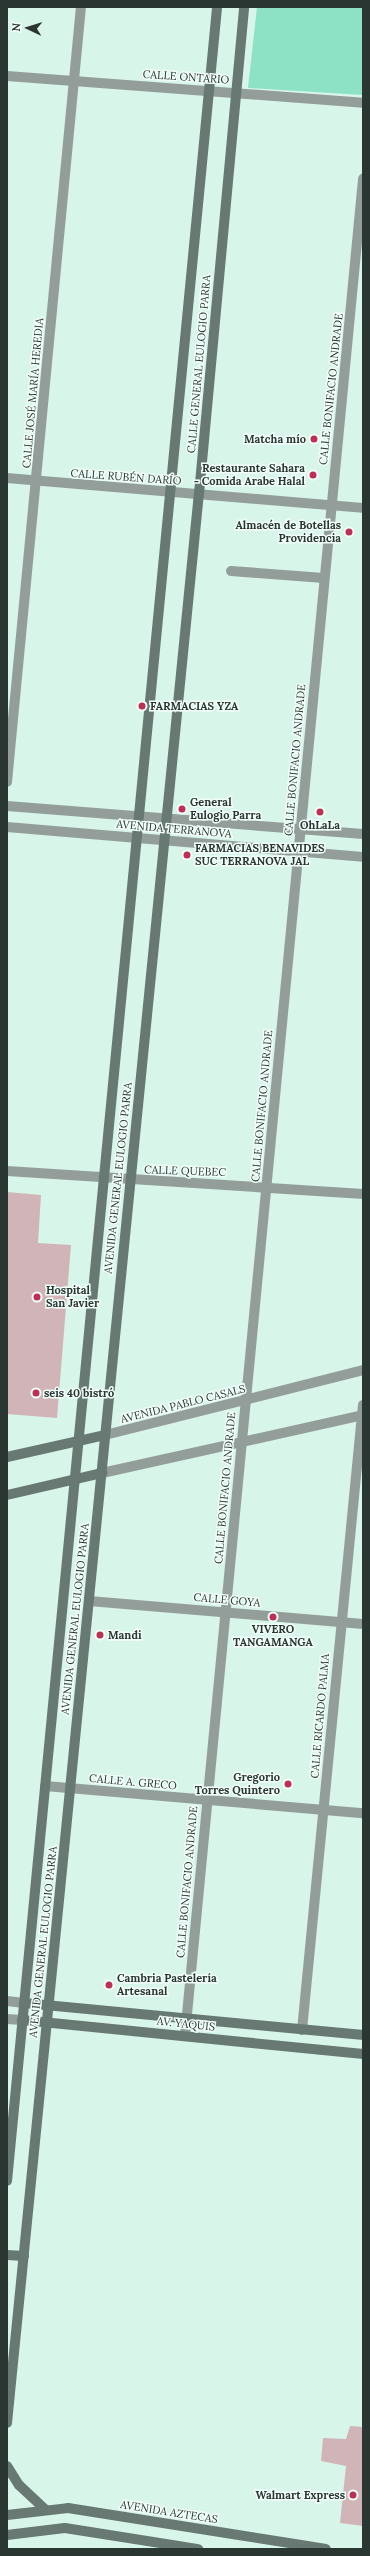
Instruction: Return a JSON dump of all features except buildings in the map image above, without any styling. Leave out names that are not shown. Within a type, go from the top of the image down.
[{"type":"street","name":"CALLE JOSÉ MARÍA HEREDIA","points":[[7,782],[37,483],[81,7]]},
{"type":"street","name":"CALLE GENERAL EULOGIO PARRA","points":[[140,816],[217,7]]},
{"type":"street","name":"CALLE GENERAL EULOGIO PARRA","points":[[167,818],[199,494],[244,7]]},
{"type":"street","name":"CALLE ONTARIO","points":[[7,76],[363,103]]},
{"type":"street","name":"CALLE BONIFACIO ANDRADE","points":[[185,2035],[363,179]]},
{"type":"street","name":"CALLE RUBÉN DARÍO","points":[[7,478],[37,483],[199,494],[363,508]]},
{"type":"street","points":[[231,571],[324,578]]},
{"type":"street","name":"AVENIDA TERRANOVA","points":[[7,806],[363,834]]},
{"type":"street","name":"AVENIDA GENERAL EULOGIO PARRA","points":[[7,2181],[103,1178],[140,816]]},
{"type":"street","name":"AVENIDA GENERAL EULOGIO PARRA","points":[[7,2423],[167,818]]},
{"type":"street","name":"AVENIDA TERRANOVA","points":[[7,827],[363,857]]},
{"type":"street","name":"CALLE QUEBEC","points":[[7,1171],[130,1181],[266,1186],[363,1194]]},
{"type":"street","name":"AVENIDA PABLO CASALS","points":[[7,1457],[246,1401],[363,1370]]},
{"type":"street","name":"CALLE RICARDO PALMA","points":[[302,2030],[363,1405]]},
{"type":"street","points":[[7,1495],[362,1415]]},
{"type":"street","name":"CALLE GOYA","points":[[89,1601],[363,1624]]},
{"type":"street","name":"CALLE A. GRECO","points":[[45,1786],[363,1813]]},
{"type":"street","points":[[7,2001],[24,2003]]},
{"type":"street","name":"AV. YAQUIS","points":[[24,2003],[363,2035]]},
{"type":"street","name":"AV. YAQUIS","points":[[7,2019],[185,2035],[363,2054]]},
{"type":"street","points":[[7,2254],[24,2256]]},
{"type":"street","points":[[7,2466],[19,2485],[45,2509]]},
{"type":"street","name":"AVENIDA AZTECAS","points":[[7,2515],[45,2509],[68,2508],[303,2547],[326,2549]]},
{"type":"street","points":[[7,2535],[65,2528],[198,2549]]},
{"type":"green space","points":[[257,7],[363,7],[363,95],[248,88]]},
{"type":"place","name":"Matcha mío","points":[[314,439]]},
{"type":"place","name":"Restaurante Sahara - Comida Arabe Halal","points":[[313,475]]},
{"type":"place","name":"Almacén de Botellas Providencia","points":[[349,532]]},
{"type":"place","name":"FARMACIAS YZA","points":[[142,706]]},
{"type":"place","name":"General Eulogio Parra","points":[[182,809]]},
{"type":"place","name":"OhLaLa","points":[[320,812]]},
{"type":"place","name":"FARMACIAS BENAVIDES SUC TERRANOVA JAL","points":[[187,855]]},
{"type":"place","name":"Hospital San Javier","points":[[37,1297]]},
{"type":"place","name":"seis 40 bistró","points":[[36,1393]]},
{"type":"place","name":"VIVERO TANGAMANGA","points":[[273,1617]]},
{"type":"place","name":"Mandi","points":[[100,1635]]},
{"type":"place","name":"Gregorio Torres Quintero","points":[[288,1784]]},
{"type":"place","name":"Cambria Pastelería Artesanal","points":[[109,1985]]},
{"type":"place","name":"Walmart Express","points":[[353,2495]]}]
